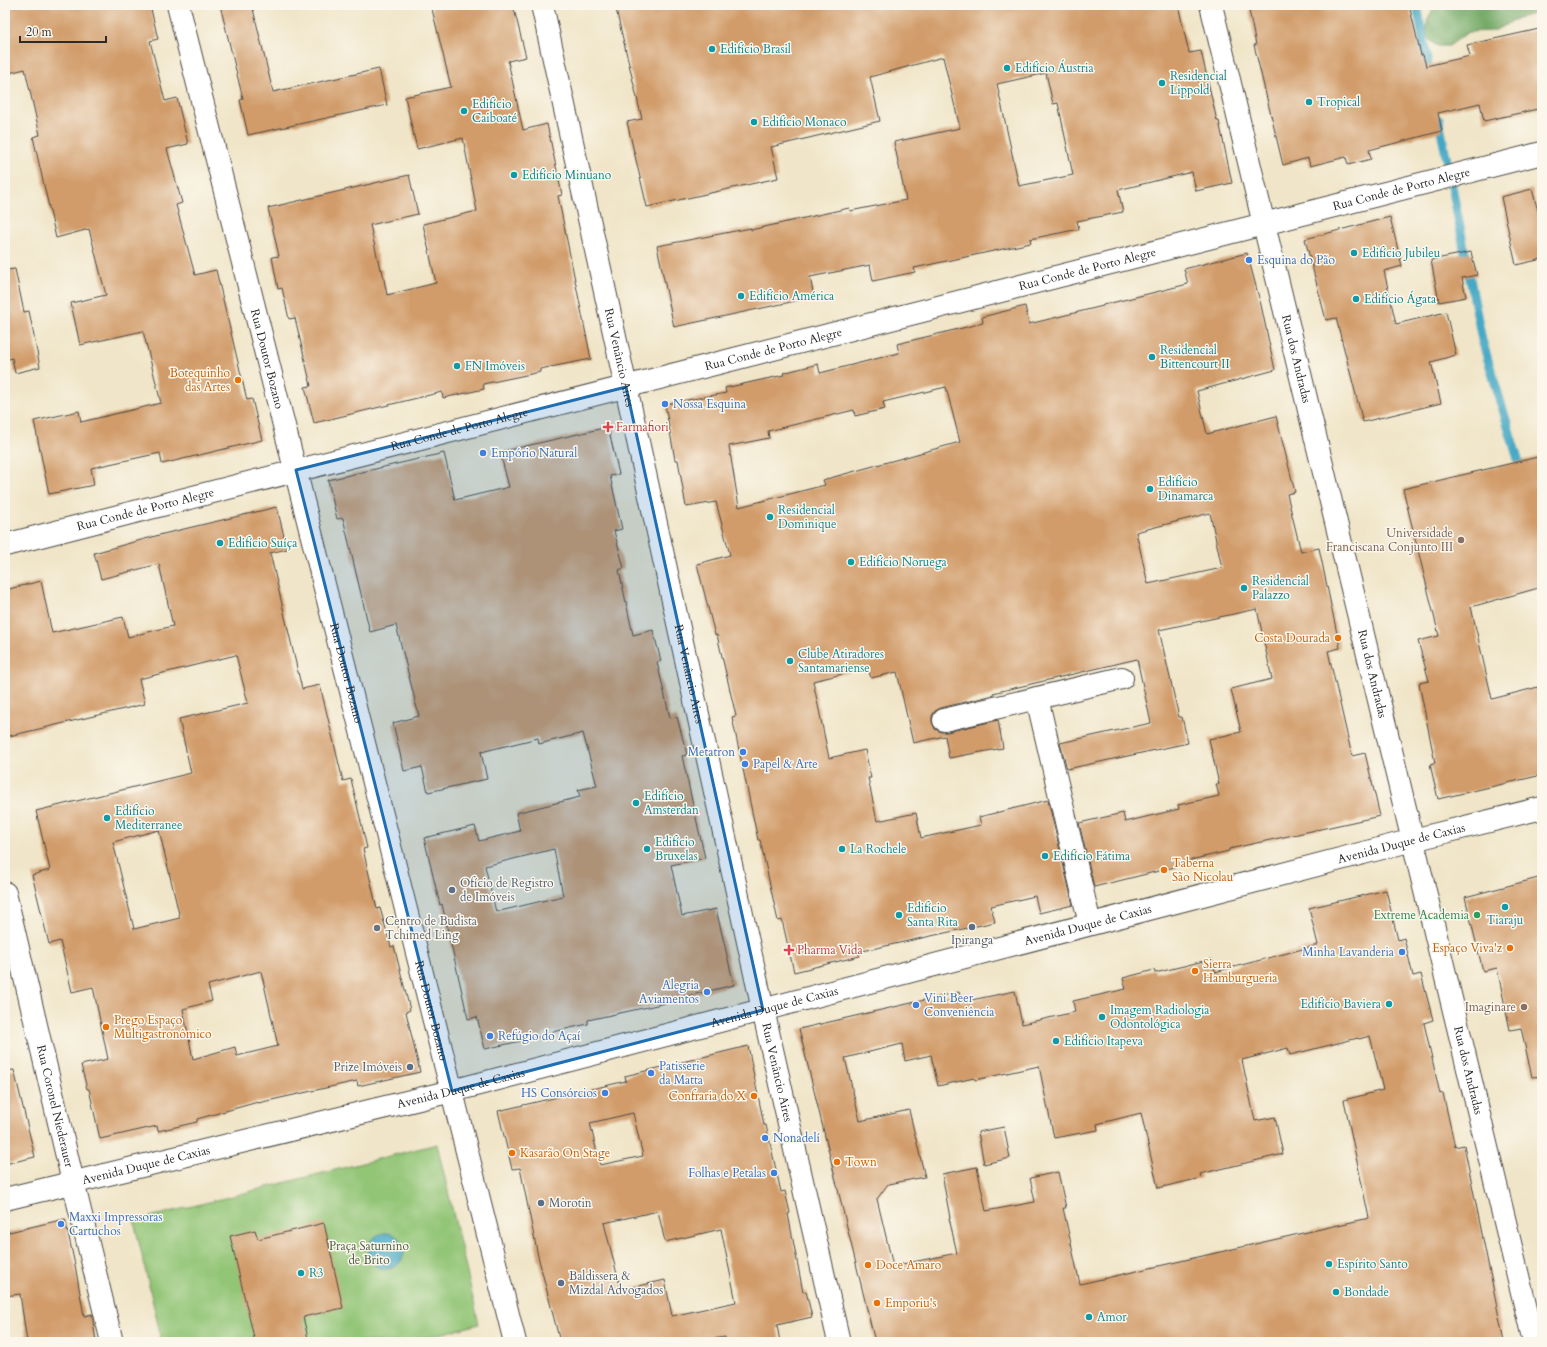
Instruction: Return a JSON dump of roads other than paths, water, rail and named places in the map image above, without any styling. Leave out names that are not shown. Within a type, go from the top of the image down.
[{"type":"street","name":"Rua Doutor Bozano","points":[[178,5],[515,1342]]},
{"type":"street","name":"Rua Venâncio Aires","points":[[542,5],[762,1010],[839,1342]]},
{"type":"street","name":"Rua dos Andradas","points":[[1211,5],[1534,1342]]},
{"type":"street","name":"Rua Conde de Porto Alegre","points":[[5,545],[1542,153]]},
{"type":"street","points":[[944,720],[1122,678]]},
{"type":"street","points":[[1036,698],[1090,924]]},
{"type":"street","name":"Avenida Duque de Caxias","points":[[5,1199],[452,1091],[1413,840],[1542,808]]},
{"type":"street","name":"Rua Coronel Niederauer","points":[[5,893],[112,1342]]},
{"type":"water","points":[[390,1233],[399,1238],[403,1244],[403,1258],[399,1264],[390,1269],[382,1269],[373,1264],[369,1258],[368,1247],[373,1238],[379,1234]]},
{"type":"waterway","points":[[1417,5],[1430,76]]},
{"type":"waterway","points":[[1439,120],[1482,340],[1522,473]]},
{"type":"place","name":"Edifício Brasil","points":[[712,49]]},
{"type":"place","name":"Edifício Áustria","points":[[1007,68]]},
{"type":"place","name":"Residencial Lippold","points":[[1162,83]]},
{"type":"place","name":"Tropical","points":[[1309,102]]},
{"type":"place","name":"Edifício Caiboaté","points":[[464,111]]},
{"type":"place","name":"Edifício Monaco","points":[[754,122]]},
{"type":"place","name":"Edifício Minuano","points":[[514,175]]},
{"type":"place","name":"Edifício Jubileu","points":[[1354,253]]},
{"type":"place","name":"Esquina do Pão","points":[[1249,260]]},
{"type":"place","name":"Edifício América","points":[[741,296]]},
{"type":"place","name":"Edifício Ágata","points":[[1356,299]]},
{"type":"place","name":"Residencial Bittencourt II","points":[[1152,357]]},
{"type":"place","name":"FN Imóveis","points":[[457,366]]},
{"type":"place","name":"Botequinho das Artes","points":[[238,380]]},
{"type":"place","name":"Nossa Esquina","points":[[665,404]]},
{"type":"place","name":"Farmafiori","points":[[608,427]]},
{"type":"place","name":"Empório Natural","points":[[483,453]]},
{"type":"place","name":"Edifício Dinamarca","points":[[1150,489]]},
{"type":"place","name":"Residencial Dominique","points":[[770,517]]},
{"type":"place","name":"Universidade Franciscana Conjunto III","points":[[1461,540]]},
{"type":"place","name":"Edifício Suíça","points":[[220,543]]},
{"type":"place","name":"Edifício Noruega","points":[[851,562]]},
{"type":"place","name":"Residencial Palazzo","points":[[1244,588]]},
{"type":"place","name":"Costa Dourada","points":[[1338,638]]},
{"type":"place","name":"Clube Atiradores Santamariense","points":[[790,661]]},
{"type":"place","name":"Metatron","points":[[743,752]]},
{"type":"place","name":"Papel & Arte","points":[[745,764]]},
{"type":"place","name":"Edifício Amsterdan","points":[[636,803]]},
{"type":"place","name":"Edifício Mediterranee","points":[[107,818]]},
{"type":"place","name":"Edifício Bruxelas","points":[[647,849]]},
{"type":"place","name":"La Rochele","points":[[842,849]]},
{"type":"place","name":"Edifício Fátima","points":[[1045,856]]},
{"type":"place","name":"Taberna São Nicolau","points":[[1164,870]]},
{"type":"place","name":"Ofício de Registro de Imóveis","points":[[452,890]]},
{"type":"place","name":"Tiaraju","points":[[1505,907]]},
{"type":"place","name":"Edifício Santa Rita","points":[[899,915]]},
{"type":"place","name":"Extreme Academia","points":[[1477,915]]},
{"type":"place","name":"Ipiranga","points":[[972,927]]},
{"type":"place","name":"Centro de Budista Tchimed Ling","points":[[377,928]]},
{"type":"place","name":"Espaço Viva'z","points":[[1510,948]]},
{"type":"place","name":"Pharma Vida","points":[[789,950]]},
{"type":"place","name":"Minha Lavanderia","points":[[1402,952]]},
{"type":"place","name":"Sierra Hamburgueria","points":[[1195,971]]},
{"type":"place","name":"Alegria Aviamentos","points":[[707,992]]},
{"type":"place","name":"Edifício Baviera","points":[[1389,1004]]},
{"type":"place","name":"Vini Beer Conveniência","points":[[916,1005]]},
{"type":"place","name":"Imaginare","points":[[1524,1007]]},
{"type":"place","name":"Imagem Radiologia Odontológica","points":[[1102,1017]]},
{"type":"place","name":"Prego Espaço Multigastronômico","points":[[106,1027]]},
{"type":"place","name":"Refúgio do Açaí","points":[[490,1036]]},
{"type":"place","name":"Edifício Itapeva","points":[[1056,1041]]},
{"type":"place","name":"Prize Imóveis","points":[[410,1067]]},
{"type":"place","name":"Patisserie da Matta","points":[[651,1073]]},
{"type":"place","name":"HS Consórcios","points":[[605,1093]]},
{"type":"place","name":"Confraria do X","points":[[754,1096]]},
{"type":"place","name":"Nonadelí","points":[[765,1138]]},
{"type":"place","name":"Kasarão On Stage","points":[[512,1153]]},
{"type":"place","name":"Town","points":[[837,1162]]},
{"type":"place","name":"Folhas e Petalas","points":[[774,1173]]},
{"type":"place","name":"Morotin","points":[[541,1203]]},
{"type":"place","name":"Maxxi Impressoras Cartuchos","points":[[61,1224]]},
{"type":"place","name":"Espírito Santo","points":[[1329,1264]]},
{"type":"place","name":"Doce Amaro","points":[[868,1265]]},
{"type":"place","name":"R3","points":[[301,1273]]},
{"type":"place","name":"Baldissera & Mizdal Advogados","points":[[561,1283]]},
{"type":"place","name":"Bondade","points":[[1336,1292]]},
{"type":"place","name":"Emporiu's","points":[[877,1303]]},
{"type":"place","name":"Amor","points":[[1089,1317]]},
{"type":"park label","name":"Praça Saturnino de Brito","points":[[369,1253]]}]
